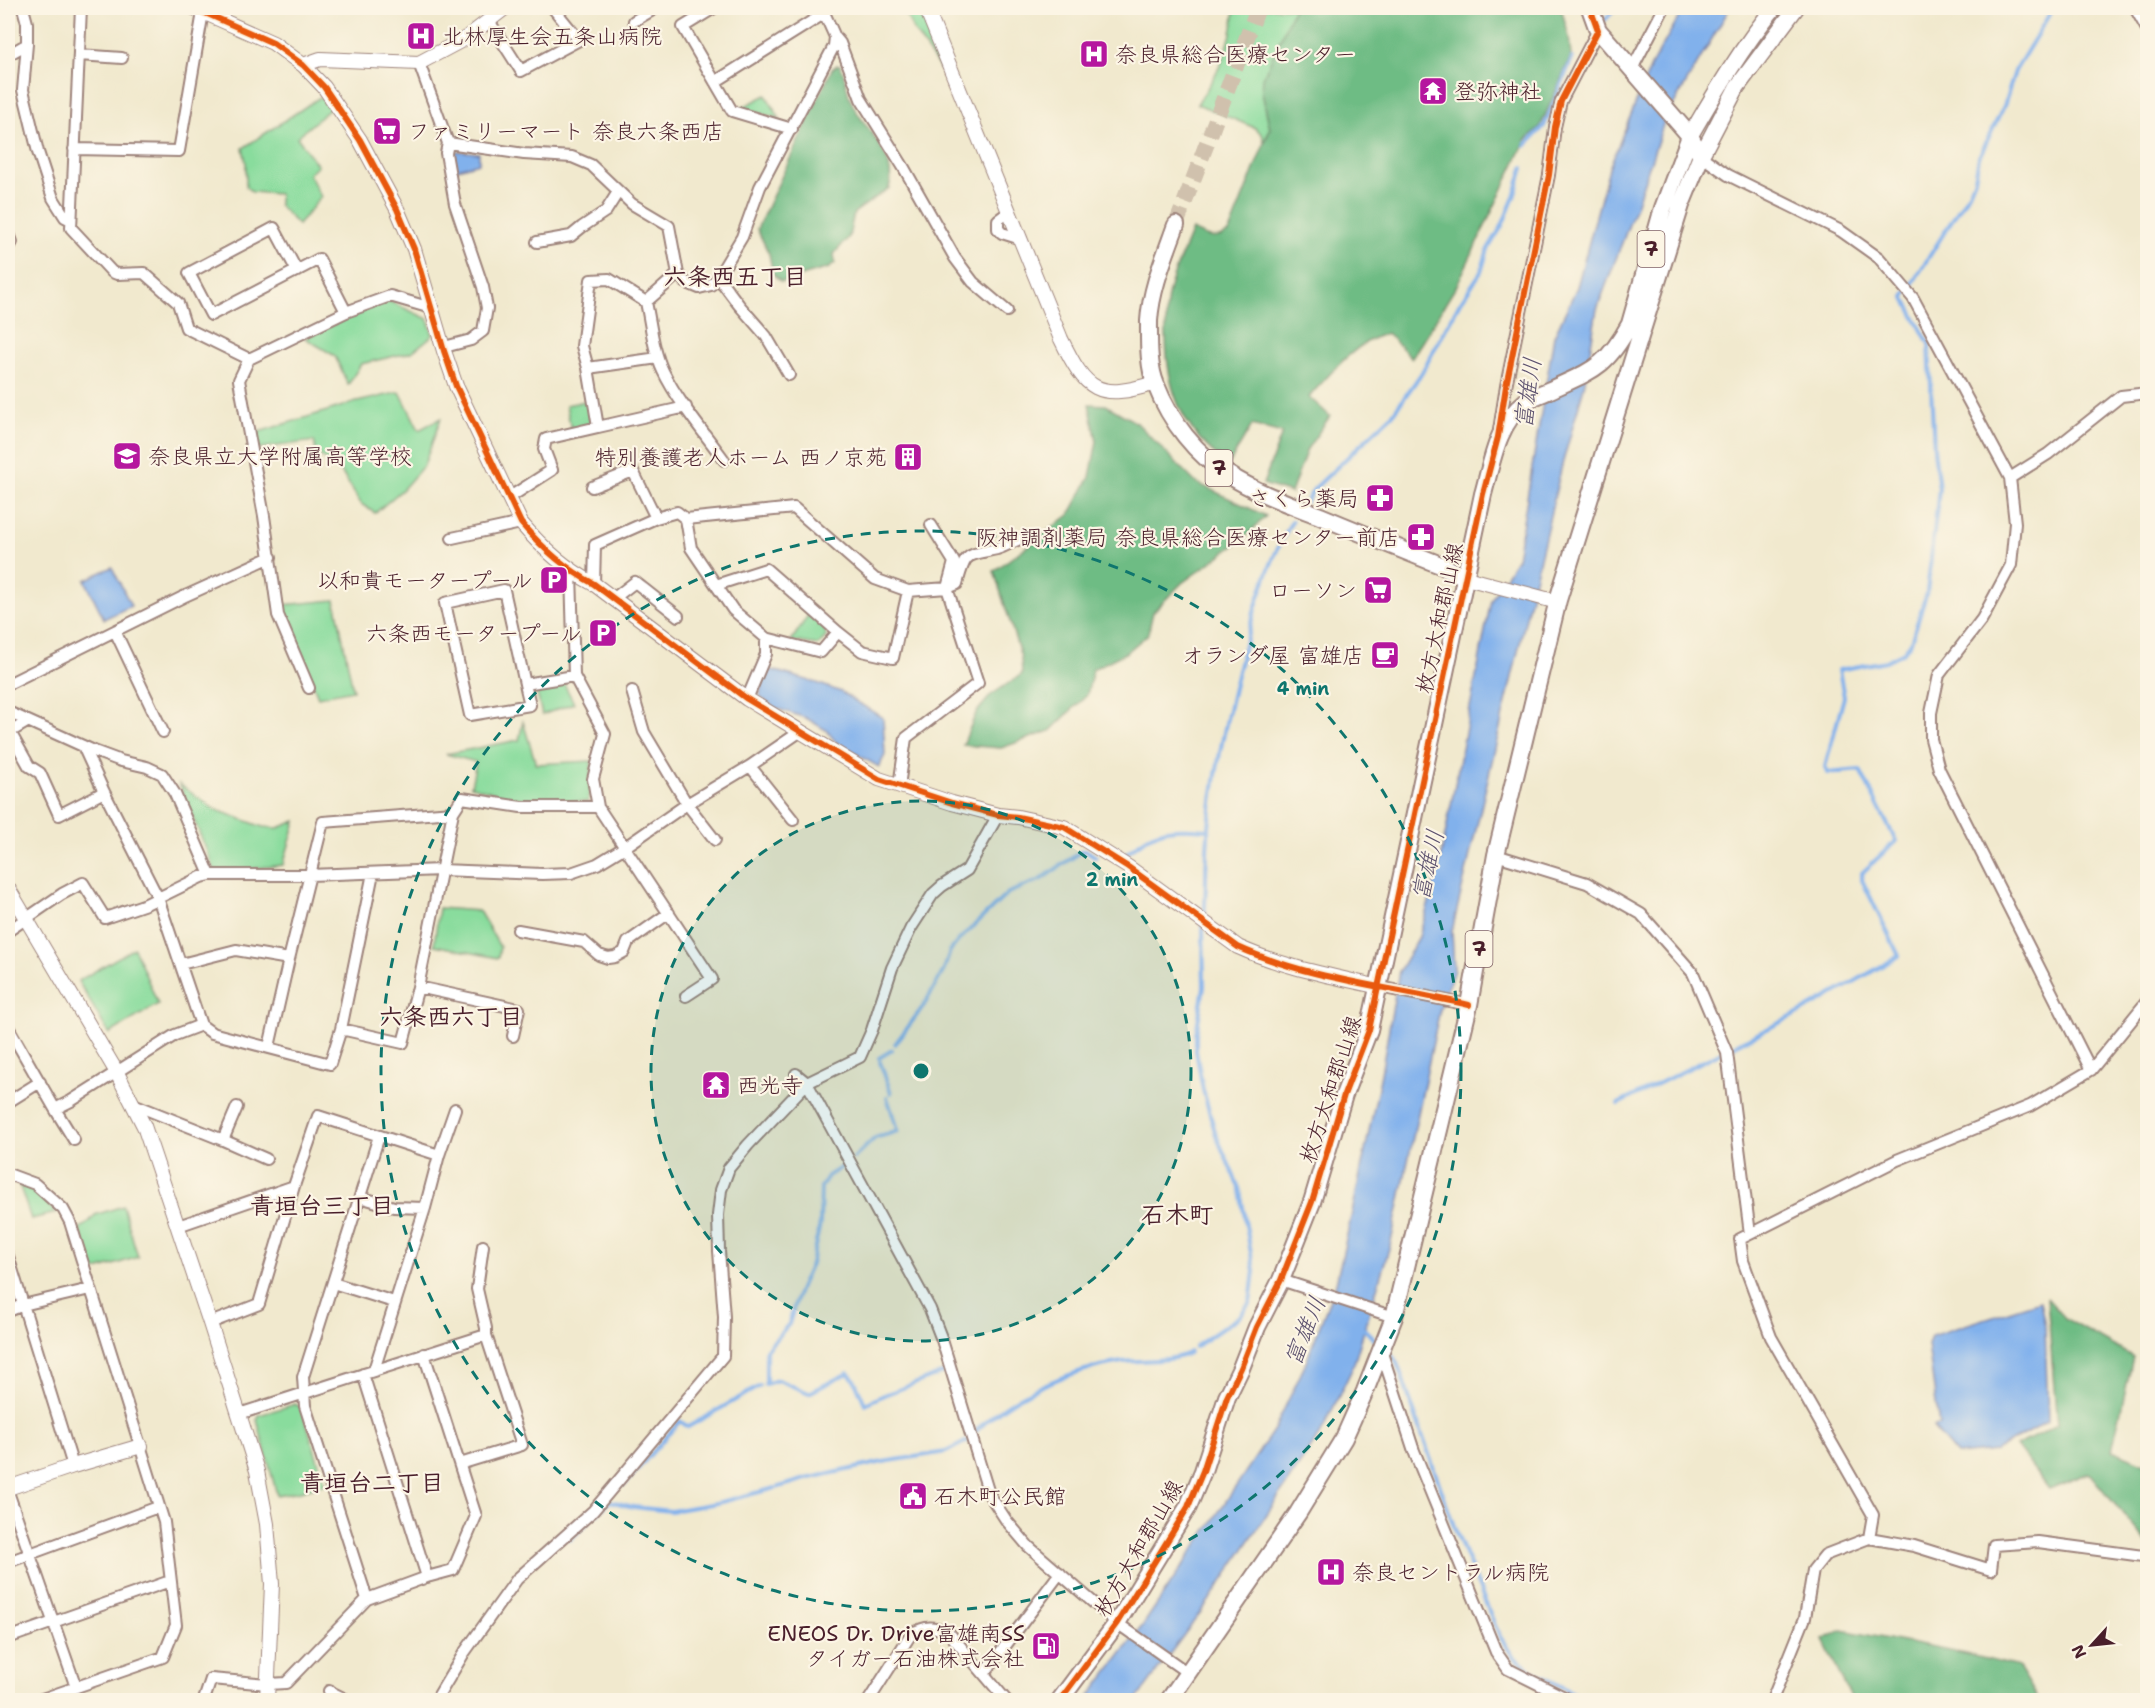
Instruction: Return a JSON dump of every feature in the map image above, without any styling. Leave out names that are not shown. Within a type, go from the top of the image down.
[{"type":"main road","points":[[1590,8],[1598,30],[1686,131],[1701,156]]},
{"type":"main road","points":[[1686,131],[1774,8]]},
{"type":"main road","points":[[1701,156],[1737,87],[1796,8]]},
{"type":"main road","name":"枚方大和郡山線","points":[[1060,1701],[1121,1625],[1188,1507],[1203,1471],[1212,1436],[1227,1397],[1257,1327],[1281,1280],[1312,1203],[1344,1095],[1385,987],[1411,828],[1471,580],[1483,494],[1498,437],[1525,402],[1592,371],[1607,359],[1620,341],[1630,324],[1686,131]]},
{"type":"main road","name":"7","points":[[1178,1685],[1298,1513],[1344,1437],[1381,1349],[1554,600],[1682,205],[1701,156]]},
{"type":"main road","name":"枚方大和郡山線","points":[[1176,225],[1156,284],[1149,319],[1150,352],[1155,383],[1184,434],[1204,457],[1229,476],[1274,499],[1433,562],[1471,580]]},
{"type":"street","points":[[23,8],[27,23],[23,90],[53,198],[65,218],[71,220]]},
{"type":"street","points":[[81,8],[71,228],[112,272],[117,274],[144,273],[178,303],[186,328],[249,359]]},
{"type":"street","points":[[303,64],[320,59],[419,63],[466,38],[505,8]]},
{"type":"street","points":[[489,21],[521,71],[579,40],[553,8]]},
{"type":"street","points":[[634,21],[656,8]]},
{"type":"street","points":[[714,8],[683,27],[732,111],[792,129]]},
{"type":"street","points":[[926,8],[1073,364],[1086,380],[1099,389],[1114,393],[1155,383]]},
{"type":"street","points":[[1632,69],[1664,8]]},
{"type":"street","points":[[2135,8],[2148,31]]},
{"type":"street","points":[[74,149],[179,151],[198,10],[273,44],[303,64],[324,87],[360,140],[397,209],[414,249],[456,386],[521,523],[535,540],[572,572],[594,585],[747,699],[879,779],[952,803],[998,815],[1064,827],[1128,867],[1238,947],[1254,954],[1316,972],[1461,1003]]},
{"type":"street","points":[[715,82],[823,10],[840,43],[861,99],[904,168],[955,258],[973,282],[1007,311]]},
{"type":"street","points":[[1498,437],[1549,175],[1561,101],[1598,30]]},
{"type":"street","points":[[448,143],[524,154],[572,157],[591,165],[632,204],[669,226],[678,274],[686,282],[699,288],[711,285],[742,237],[760,187],[834,46],[835,37]]},
{"type":"street","points":[[8,55],[27,44]]},
{"type":"street","points":[[79,55],[122,58]]},
{"type":"street","points":[[419,63],[448,143],[446,153],[455,204],[488,308],[483,331],[471,340],[448,346],[444,351]]},
{"type":"street","points":[[1701,156],[1728,175],[1841,231],[1879,258],[1914,298],[2010,478],[2015,523],[2011,565],[1982,619],[1939,675],[1931,713],[1931,739],[1939,769],[2091,1070]]},
{"type":"street","points":[[537,242],[571,236],[606,211],[618,192]]},
{"type":"street","points":[[297,271],[274,228],[189,273],[211,315],[297,271],[319,259],[346,312]]},
{"type":"street","points":[[8,231],[12,242],[8,249]]},
{"type":"street","points":[[646,302],[678,274]]},
{"type":"street","points":[[718,277],[766,336],[789,375]]},
{"type":"street","points":[[598,427],[582,346],[591,280],[609,279],[646,302],[658,358],[664,372],[724,460]]},
{"type":"street","points":[[309,687],[278,615],[271,557],[239,380],[249,359],[346,312],[390,296],[431,308]]},
{"type":"street","points":[[588,368],[658,358]]},
{"type":"street","points":[[2010,478],[2048,454],[2121,396],[2148,393]]},
{"type":"street","points":[[510,497],[552,470],[544,449],[546,439],[686,407]]},
{"type":"street","points":[[592,487],[633,471],[656,518]]},
{"type":"street","points":[[686,519],[794,508],[876,579],[908,591],[947,588],[957,584],[961,568],[967,557],[975,552],[998,549],[1020,539]]},
{"type":"street","points":[[594,585],[596,545],[656,518],[677,512],[686,519],[691,549],[733,610],[766,638],[821,652],[837,632]]},
{"type":"street","points":[[452,538],[521,523]]},
{"type":"street","points":[[899,786],[906,738],[978,683],[947,588],[954,562],[931,525]]},
{"type":"street","points":[[8,684],[271,557]]},
{"type":"street","points":[[716,585],[766,569],[862,651],[893,658],[908,591]]},
{"type":"street","points":[[572,572],[574,676],[605,734],[593,779],[598,807],[712,978],[686,996]]},
{"type":"street","points":[[1471,580],[1554,600]]},
{"type":"street","points":[[613,599],[635,582],[678,616]]},
{"type":"street","points":[[504,590],[525,684],[530,705],[470,715],[445,603],[504,590]]},
{"type":"street","points":[[115,631],[163,732]]},
{"type":"street","points":[[747,699],[766,654],[766,638]]},
{"type":"street","points":[[525,684],[574,676]]},
{"type":"street","points":[[632,691],[644,732],[687,804],[715,840]]},
{"type":"street","points":[[8,712],[83,746],[162,774],[175,794],[210,875]]},
{"type":"street","points":[[27,722],[10,732],[29,766],[40,773],[59,815],[104,792]]},
{"type":"street","points":[[8,931],[62,894],[83,883],[105,918],[210,875],[310,875],[441,870],[571,873],[597,864],[801,731]]},
{"type":"street","points":[[83,746],[158,898],[201,1025],[212,1033],[330,1064],[341,1029],[373,873]]},
{"type":"street","points":[[750,766],[793,820]]},
{"type":"street","points":[[341,1029],[403,1043],[417,987],[453,812],[462,798],[521,807],[598,807]]},
{"type":"street","points":[[269,1047],[323,822],[453,812]]},
{"type":"street","points":[[436,1701],[464,1653],[517,1579],[593,1511],[723,1356],[724,1317],[718,1251],[718,1215],[721,1190],[729,1168],[807,1083],[860,1057],[873,1030],[892,968],[912,928],[933,894],[968,870],[998,815]]},
{"type":"street","points":[[1496,855],[1587,883],[1641,914],[1693,973],[1727,1053],[1750,1234]]},
{"type":"street","points":[[8,888],[25,921],[116,1071],[144,1126],[239,1414],[257,1471],[267,1524],[272,1584],[267,1701]]},
{"type":"street","points":[[518,930],[584,942],[598,955],[608,958],[624,952],[628,942],[669,913]]},
{"type":"street","points":[[181,964],[236,950],[289,958]]},
{"type":"street","points":[[417,987],[519,1009],[513,1036]]},
{"type":"street","points":[[1869,1538],[1873,1515],[1771,1337],[1743,1261],[1740,1239],[1897,1160],[2030,1106],[2091,1070],[2148,1000]]},
{"type":"street","points":[[56,1109],[175,1035],[201,1025]]},
{"type":"street","points":[[8,1027],[74,1140]]},
{"type":"street","points":[[796,1074],[807,1083],[930,1309],[942,1340],[989,1494],[1006,1520],[1028,1546],[1121,1625],[1178,1685]]},
{"type":"street","points":[[8,1102],[40,1082]]},
{"type":"street","points":[[133,1104],[266,1159]]},
{"type":"street","points":[[223,1140],[237,1107]]},
{"type":"street","points":[[427,1577],[368,1372],[394,1302],[455,1109]]},
{"type":"street","points":[[210,1323],[259,1304],[294,1186],[318,1116],[439,1155]]},
{"type":"street","points":[[367,1599],[305,1406],[303,1377],[379,1136]]},
{"type":"street","points":[[8,1174],[35,1184],[63,1209],[70,1222],[164,1522],[176,1625],[163,1657],[39,1701]]},
{"type":"street","points":[[178,1226],[294,1186]]},
{"type":"street","points":[[360,1197],[394,1207],[424,1208]]},
{"type":"street","points":[[460,1464],[522,1445],[486,1335],[477,1289],[483,1246]]},
{"type":"street","points":[[8,1256],[73,1466]]},
{"type":"street","points":[[1281,1280],[1388,1315]]},
{"type":"street","points":[[333,1283],[394,1302]]},
{"type":"street","points":[[8,1311],[23,1305],[90,1289]]},
{"type":"street","points":[[239,1414],[486,1335]]},
{"type":"street","points":[[1381,1349],[1414,1451],[1496,1652],[1508,1669],[1570,1701]]},
{"type":"street","points":[[204,1701],[211,1678],[268,1684],[286,1683],[367,1599],[453,1570],[476,1516],[424,1354]]},
{"type":"street","points":[[76,1688],[8,1490],[73,1466],[141,1446]]},
{"type":"street","points":[[8,1562],[158,1507]]},
{"type":"street","points":[[1772,1701],[1805,1618],[1813,1570],[1825,1555],[1869,1538],[1914,1546],[1991,1570],[1994,1545],[2038,1542],[2143,1556],[2148,1560]]},
{"type":"street","points":[[984,1674],[1060,1573]]},
{"type":"street","points":[[8,1638],[170,1581]]},
{"type":"street","points":[[869,1701],[911,1634],[921,1628],[939,1627],[949,1633],[1006,1701]]},
{"type":"street","points":[[329,1691],[347,1701]]},
{"type":"green space","points":[[903,8],[921,8],[951,84],[913,30]]},
{"type":"green space","points":[[1235,8],[1294,8],[1262,92],[1270,129],[1264,142],[1262,134],[1255,128],[1197,104],[1223,59],[1231,36]]},
{"type":"green space","points":[[1294,8],[1544,8],[1562,11],[1571,56],[1540,127],[1526,140],[1457,285],[1412,358],[1387,333],[1354,351],[1309,397],[1330,416],[1307,449],[1291,493],[1263,484],[1282,433],[1252,425],[1229,464],[1198,437],[1187,422],[1173,388],[1166,349],[1166,324],[1170,287],[1192,230],[1215,238],[1229,232],[1270,129],[1262,92],[1263,78]]},
{"type":"green space","points":[[840,65],[856,111],[878,142],[889,164],[889,188],[854,213],[849,237],[834,254],[835,263],[829,268],[781,282],[773,274],[769,254],[757,229],[832,69]]},
{"type":"green space","points":[[766,95],[780,119],[741,108]]},
{"type":"green space","points":[[320,97],[331,108],[297,137],[318,166],[309,174],[321,197],[298,225],[279,205],[279,194],[252,192],[246,187],[246,163],[243,148]]},
{"type":"green space","points":[[389,301],[428,319],[433,335],[412,352],[361,364],[348,385],[335,356],[305,338],[357,313]]},
{"type":"green space","points":[[400,392],[419,430],[441,418],[424,465],[403,489],[375,513],[361,504],[342,473],[316,452],[314,441],[255,449],[252,434],[353,403]]},
{"type":"green space","points":[[591,400],[594,427],[572,433],[566,405]]},
{"type":"green space","points":[[1089,404],[1106,405],[1137,423],[1195,482],[1266,516],[1243,539],[1182,583],[1153,612],[1148,634],[1127,652],[1093,669],[1087,695],[1050,731],[1001,748],[963,745],[976,713],[991,695],[1022,674],[1021,657],[994,571],[1069,515],[1090,477],[1097,441]]},
{"type":"green space","points":[[335,600],[353,690],[318,697],[285,617],[283,605]]},
{"type":"green space","points":[[809,614],[825,629],[826,637],[818,645],[791,641]]},
{"type":"green space","points":[[563,682],[574,703],[542,715],[536,689]]},
{"type":"green space","points":[[523,722],[536,764],[592,761],[588,802],[512,798],[471,786],[476,762],[446,754],[519,740]]},
{"type":"green space","points":[[179,784],[214,809],[263,827],[278,828],[296,821],[283,865],[216,873]]},
{"type":"green space","points":[[439,908],[479,911],[500,947],[498,958],[434,945]]},
{"type":"green space","points":[[134,948],[158,1004],[109,1034],[78,981]]},
{"type":"green space","points":[[19,1184],[35,1191],[56,1213],[31,1219]]},
{"type":"green space","points":[[123,1206],[138,1257],[94,1271],[79,1229],[95,1215]]},
{"type":"green space","points":[[2047,1298],[2066,1319],[2133,1357],[2112,1450],[2147,1465],[2147,1543],[2089,1473],[2049,1489],[2016,1446],[2057,1425]]},
{"type":"green space","points":[[295,1404],[302,1408],[325,1484],[277,1495],[257,1420],[259,1415]]},
{"type":"green space","points":[[1842,1630],[1970,1655],[2018,1667],[2038,1700],[1852,1700],[1823,1640]]},
{"type":"water","points":[[1684,8],[1730,8],[1665,119],[1636,206],[1597,309],[1584,387],[1562,465],[1452,931],[1454,970],[1440,1009],[1391,1242],[1353,1367],[1322,1431],[1214,1594],[1136,1700],[1087,1700],[1143,1625],[1275,1428],[1305,1365],[1336,1283],[1381,1074],[1399,971],[1419,937],[1438,871],[1491,600],[1517,558],[1554,336],[1577,287],[1609,168],[1651,66]]},
{"type":"water","points":[[458,151],[479,153],[479,163],[454,170],[452,155]]},
{"type":"water","points":[[112,567],[131,606],[104,619],[85,580]]},
{"type":"water","points":[[769,669],[841,692],[883,718],[885,755],[879,767],[837,743],[826,730],[806,718],[775,708],[760,697],[761,682]]},
{"type":"water","points":[[2040,1301],[2045,1326],[2048,1421],[1995,1451],[1957,1455],[1933,1427],[1939,1425],[1928,1345],[1931,1336]]},
{"type":"waterway","points":[[1605,20],[1616,8]]},
{"type":"waterway","points":[[1618,1104],[1805,1010],[1899,956],[1862,880],[1862,873],[1896,841],[1860,770],[1828,773],[1825,767],[1844,697],[1839,670],[1886,661],[1904,652],[1911,642],[1927,592],[1939,489],[1934,449],[1929,344],[1904,297],[1969,193],[1975,179],[1979,157],[2004,106],[2015,71],[2053,8]]},
{"type":"waterway","points":[[1525,146],[1544,126],[1572,58]]},
{"type":"waterway","points":[[1306,502],[1314,489],[1392,415],[1421,374],[1458,306],[1481,272],[1488,249],[1502,226],[1514,197],[1523,168]]},
{"type":"waterway","points":[[1204,918],[1211,808],[1228,713],[1259,596],[1282,539],[1292,521]]},
{"type":"waterway","points":[[1124,855],[1162,831],[1171,829],[1208,830]]},
{"type":"waterway","points":[[895,1044],[923,1007],[944,970],[950,951],[1008,893],[1040,880],[1082,851],[1087,851],[1096,857]]},
{"type":"waterway","points":[[1195,1347],[1240,1316],[1250,1302],[1254,1271],[1240,1190],[1216,1135],[1203,1090],[1196,1051],[1196,1034],[1204,987],[1203,926]]},
{"type":"waterway","points":[[879,1058],[892,1050]]},
{"type":"waterway","points":[[880,1062],[891,1093]]},
{"type":"waterway","points":[[854,1158],[875,1138],[898,1131],[887,1097]]},
{"type":"waterway","points":[[766,1383],[766,1350],[789,1324],[798,1293],[811,1264],[820,1224],[821,1187],[828,1176],[845,1165]]},
{"type":"waterway","points":[[1362,1327],[1378,1343]]},
{"type":"waterway","points":[[1386,1350],[1396,1360],[1456,1532],[1499,1635],[1512,1655],[1529,1669],[1586,1700]]},
{"type":"waterway","points":[[974,1433],[1005,1407],[1042,1386],[1062,1378],[1102,1366],[1122,1362],[1176,1358],[1190,1352]]},
{"type":"waterway","points":[[765,1384],[778,1380],[809,1393],[848,1373],[854,1379],[865,1404],[943,1373]]},
{"type":"waterway","points":[[624,1485],[680,1421],[688,1427],[760,1386]]},
{"type":"waterway","points":[[779,1487],[883,1462],[946,1452],[967,1441]]},
{"type":"waterway","points":[[597,1514],[610,1501],[633,1507],[671,1511],[717,1503],[775,1488]]},
{"type":"waterway","points":[[570,1540],[589,1521]]},
{"type":"tunnel","points":[[1176,225],[1258,8]]},
{"type":"cycle path","points":[[194,8],[273,43],[303,65],[324,87],[360,140],[397,209],[414,249],[456,386],[521,523],[564,565],[594,584],[747,699],[879,779],[952,803],[998,815],[1064,827],[1128,867],[1238,947],[1265,958],[1352,982],[1469,1005]]},
{"type":"cycle path","points":[[1060,1700],[1117,1623],[1188,1507],[1203,1471],[1227,1397],[1257,1327],[1281,1280],[1312,1202],[1344,1095],[1369,1030],[1483,494],[1498,437],[1506,386],[1549,175],[1555,127],[1561,101],[1598,30],[1590,8]]},
{"type":"place","name":"北林厚生会五条山病院","points":[[421,36]]},
{"type":"place","name":"奈良県総合医療センター","points":[[1094,54]]},
{"type":"place","name":"登弥神社","points":[[1433,91]]},
{"type":"place","name":"ファミリーマート 奈良六条西店","points":[[387,131]]},
{"type":"place","name":"奈良県立大学附属高等学校","points":[[127,456]]},
{"type":"place","name":"特別養護老人ホーム 西ノ京苑","points":[[908,457]]},
{"type":"place","name":"さくら薬局","points":[[1380,498]]},
{"type":"place","name":"阪神調剤薬局 奈良県総合医療センター前店","points":[[1421,537]]},
{"type":"place","name":"以和貴モータープール","points":[[554,580]]},
{"type":"place","name":"ローソン","points":[[1378,590]]},
{"type":"place","name":"六条西モータープール","points":[[603,633]]},
{"type":"place","name":"オランダ屋 富雄店","points":[[1385,655]]},
{"type":"place","name":"西光寺","points":[[716,1085]]},
{"type":"place","name":"石木町公民館","points":[[913,1496]]},
{"type":"place","name":"奈良セントラル病院","points":[[1331,1572]]},
{"type":"place","name":"ENEOS Dr. Drive富雄南SS タイガー石油株式会社","points":[[1046,1646]]},
{"type":"district","name":"六条西五丁目","points":[[735,277]]},
{"type":"district","name":"六条西六丁目","points":[[451,1017]]},
{"type":"district","name":"青垣台三丁目","points":[[322,1206]]},
{"type":"district","name":"石木町","points":[[1177,1215]]},
{"type":"district","name":"青垣台二丁目","points":[[372,1483]]},
{"type":"water label","name":"富雄川","points":[[1528,393]]},
{"type":"water label","name":"富雄川","points":[[1428,865]]},
{"type":"water label","name":"富雄川","points":[[1305,1331]]}]
